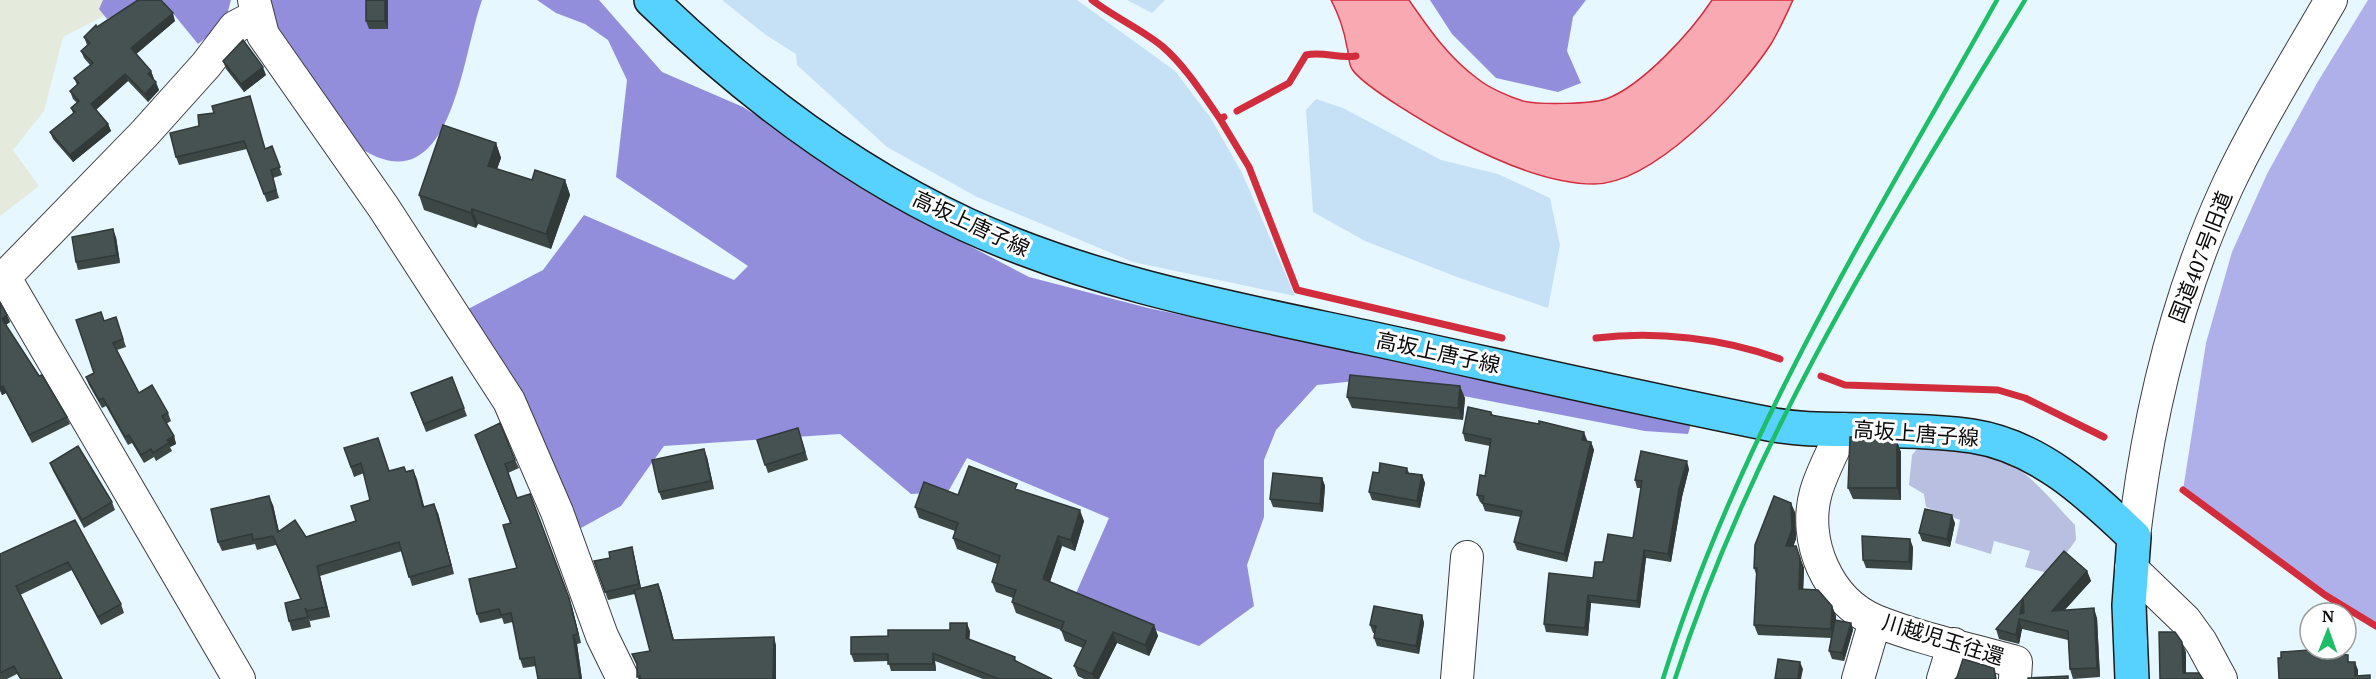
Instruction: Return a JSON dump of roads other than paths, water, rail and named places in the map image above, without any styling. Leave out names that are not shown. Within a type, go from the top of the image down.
[{"type":"main road","name":"高坂上唐子線","points":[[651,0],[684,32],[750,87],[863,167],[965,224],[1070,267],[1188,299],[1795,429],[1843,429],[1973,436],[2017,448],[2064,475],[2103,507],[2132,552]]},
{"type":"main road","points":[[2132,552],[2129,633],[2132,679]]},
{"type":"street","name":"国道407号旧道","points":[[2132,552],[2147,443],[2163,368],[2193,269],[2229,184],[2331,0]]},
{"type":"street","points":[[239,679],[2,280],[144,134],[206,65],[235,27],[255,8],[263,35],[384,208],[509,402],[557,512],[602,636],[623,679]]},
{"type":"street","name":"川越児玉往還","points":[[1843,429],[1816,492],[1812,513],[1814,539],[1820,564],[1833,586],[1853,607],[1875,621],[1954,644],[2016,671]]},
{"type":"street","points":[[2132,552],[2201,642],[2221,679]]},
{"type":"street","points":[[1457,679],[1467,557]]},
{"type":"street","points":[[1858,679],[1875,621]]},
{"type":"street","points":[[1943,679],[1954,644]]},
{"type":"waterway","points":[[1092,0],[1162,46],[1186,71],[1220,119],[1224,117]]},
{"type":"waterway","points":[[1237,111],[1289,83],[1306,55],[1356,56]]},
{"type":"waterway","points":[[1220,119],[1249,167],[1297,290],[1502,338]]},
{"type":"waterway","points":[[1596,338],[1642,335],[1689,338],[1736,346],[1780,359]]},
{"type":"waterway","points":[[1821,376],[1845,385],[1998,390],[2025,398],[2104,437]]},
{"type":"waterway","points":[[2183,490],[2325,595],[2376,626]]},
{"type":"railway","points":[[1663,679],[1694,589],[1769,416],[1857,248],[1997,0]]},
{"type":"railway","points":[[1675,679],[1708,587],[1745,499],[1786,413],[1876,247],[2025,0]]}]
